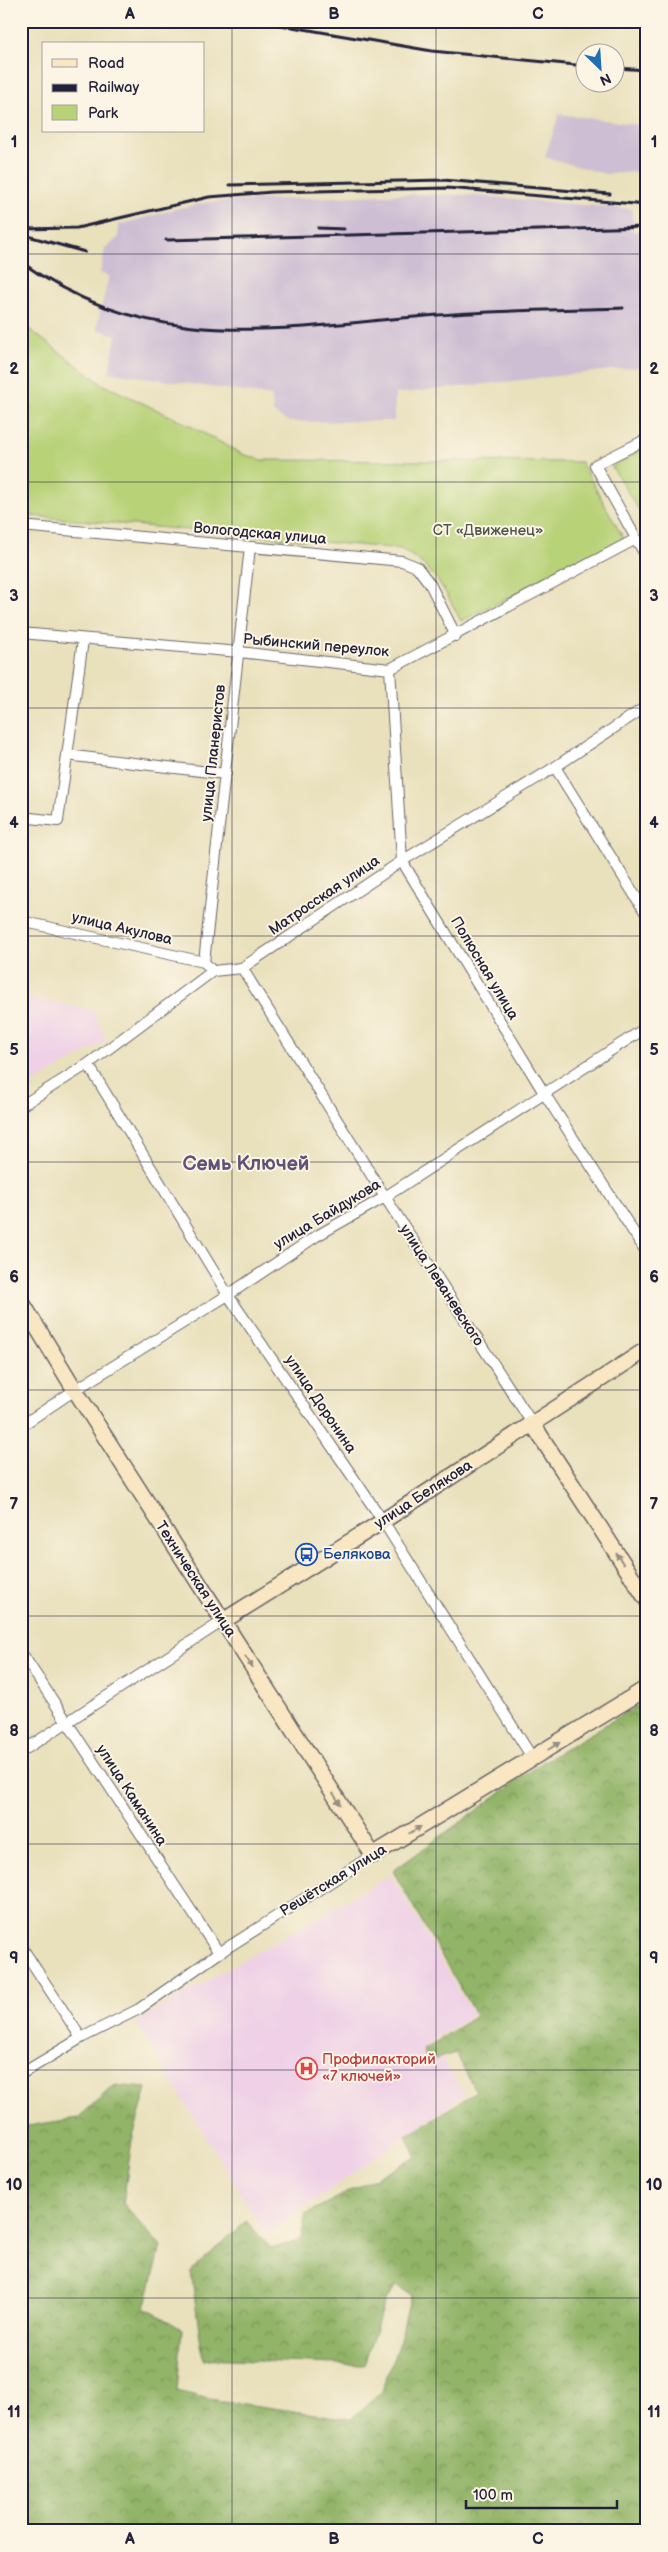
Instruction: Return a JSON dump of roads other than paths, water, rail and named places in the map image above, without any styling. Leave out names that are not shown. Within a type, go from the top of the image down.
[{"type":"street","points":[[647,439],[595,464],[647,558]]},
{"type":"street","name":"Вологодская улица","points":[[21,526],[402,561],[417,567],[430,584],[456,636]]},
{"type":"street","name":"Рыбинский переулок","points":[[21,633],[83,640],[240,652],[390,669],[456,636],[636,539]]},
{"type":"street","name":"улица Планеристов","points":[[204,962],[240,652],[250,547]]},
{"type":"street","points":[[21,817],[58,821],[83,640]]},
{"type":"street","name":"Полюсная улица","points":[[390,669],[402,861],[544,1093],[647,1253]]},
{"type":"street","name":"Матросская улица","points":[[21,1106],[88,1064],[213,972],[242,968],[402,861],[555,767],[647,706]]},
{"type":"street","points":[[66,754],[226,774]]},
{"type":"street","points":[[555,767],[647,915]]},
{"type":"street","name":"улица Акулова","points":[[21,921],[204,962]]},
{"type":"street","points":[[204,962],[213,972]]},
{"type":"street","name":"улица Леваневского","points":[[242,968],[385,1197],[647,1600]]},
{"type":"street","name":"улица Байдукова","points":[[21,1426],[74,1390],[228,1295],[315,1237],[385,1197],[647,1027]]},
{"type":"street","name":"улица Доронина","points":[[88,1064],[228,1295],[383,1521],[532,1759]]},
{"type":"street","name":"Техническая улица","points":[[21,1301],[74,1390],[373,1855]]},
{"type":"street","name":"улица Белякова","points":[[21,1752],[67,1724],[223,1621],[383,1521],[647,1349]]},
{"type":"street","name":"улица Каманина","points":[[21,1652],[219,1953]]},
{"type":"street","name":"Решётская улица","points":[[21,2074],[81,2038],[140,2009],[219,1953],[373,1855],[647,1688]]},
{"type":"street","points":[[21,1946],[81,2038]]},
{"type":"railway","points":[[257,21],[432,51],[576,65]]},
{"type":"railway","points":[[626,69],[647,70]]},
{"type":"railway","points":[[230,185],[443,180],[610,194]]},
{"type":"railway","points":[[21,229],[77,228],[209,197],[272,192],[447,188],[647,205]]},
{"type":"railway","points":[[166,240],[647,227]]},
{"type":"railway","points":[[318,228],[344,229]]},
{"type":"railway","points":[[21,234],[85,252]]},
{"type":"railway","points":[[21,262],[70,292],[119,312],[167,324],[217,329],[318,326],[475,312],[623,308]]},
{"type":"place","name":"Белякова","points":[[307,1554]]},
{"type":"place","name":"Профилакторий «7 ключей»","points":[[306,2068]]},
{"type":"district","name":"Семь Ключей","points":[[246,1163]]},
{"type":"park label","name":"СТ «Движенец»","points":[[488,530]]}]
